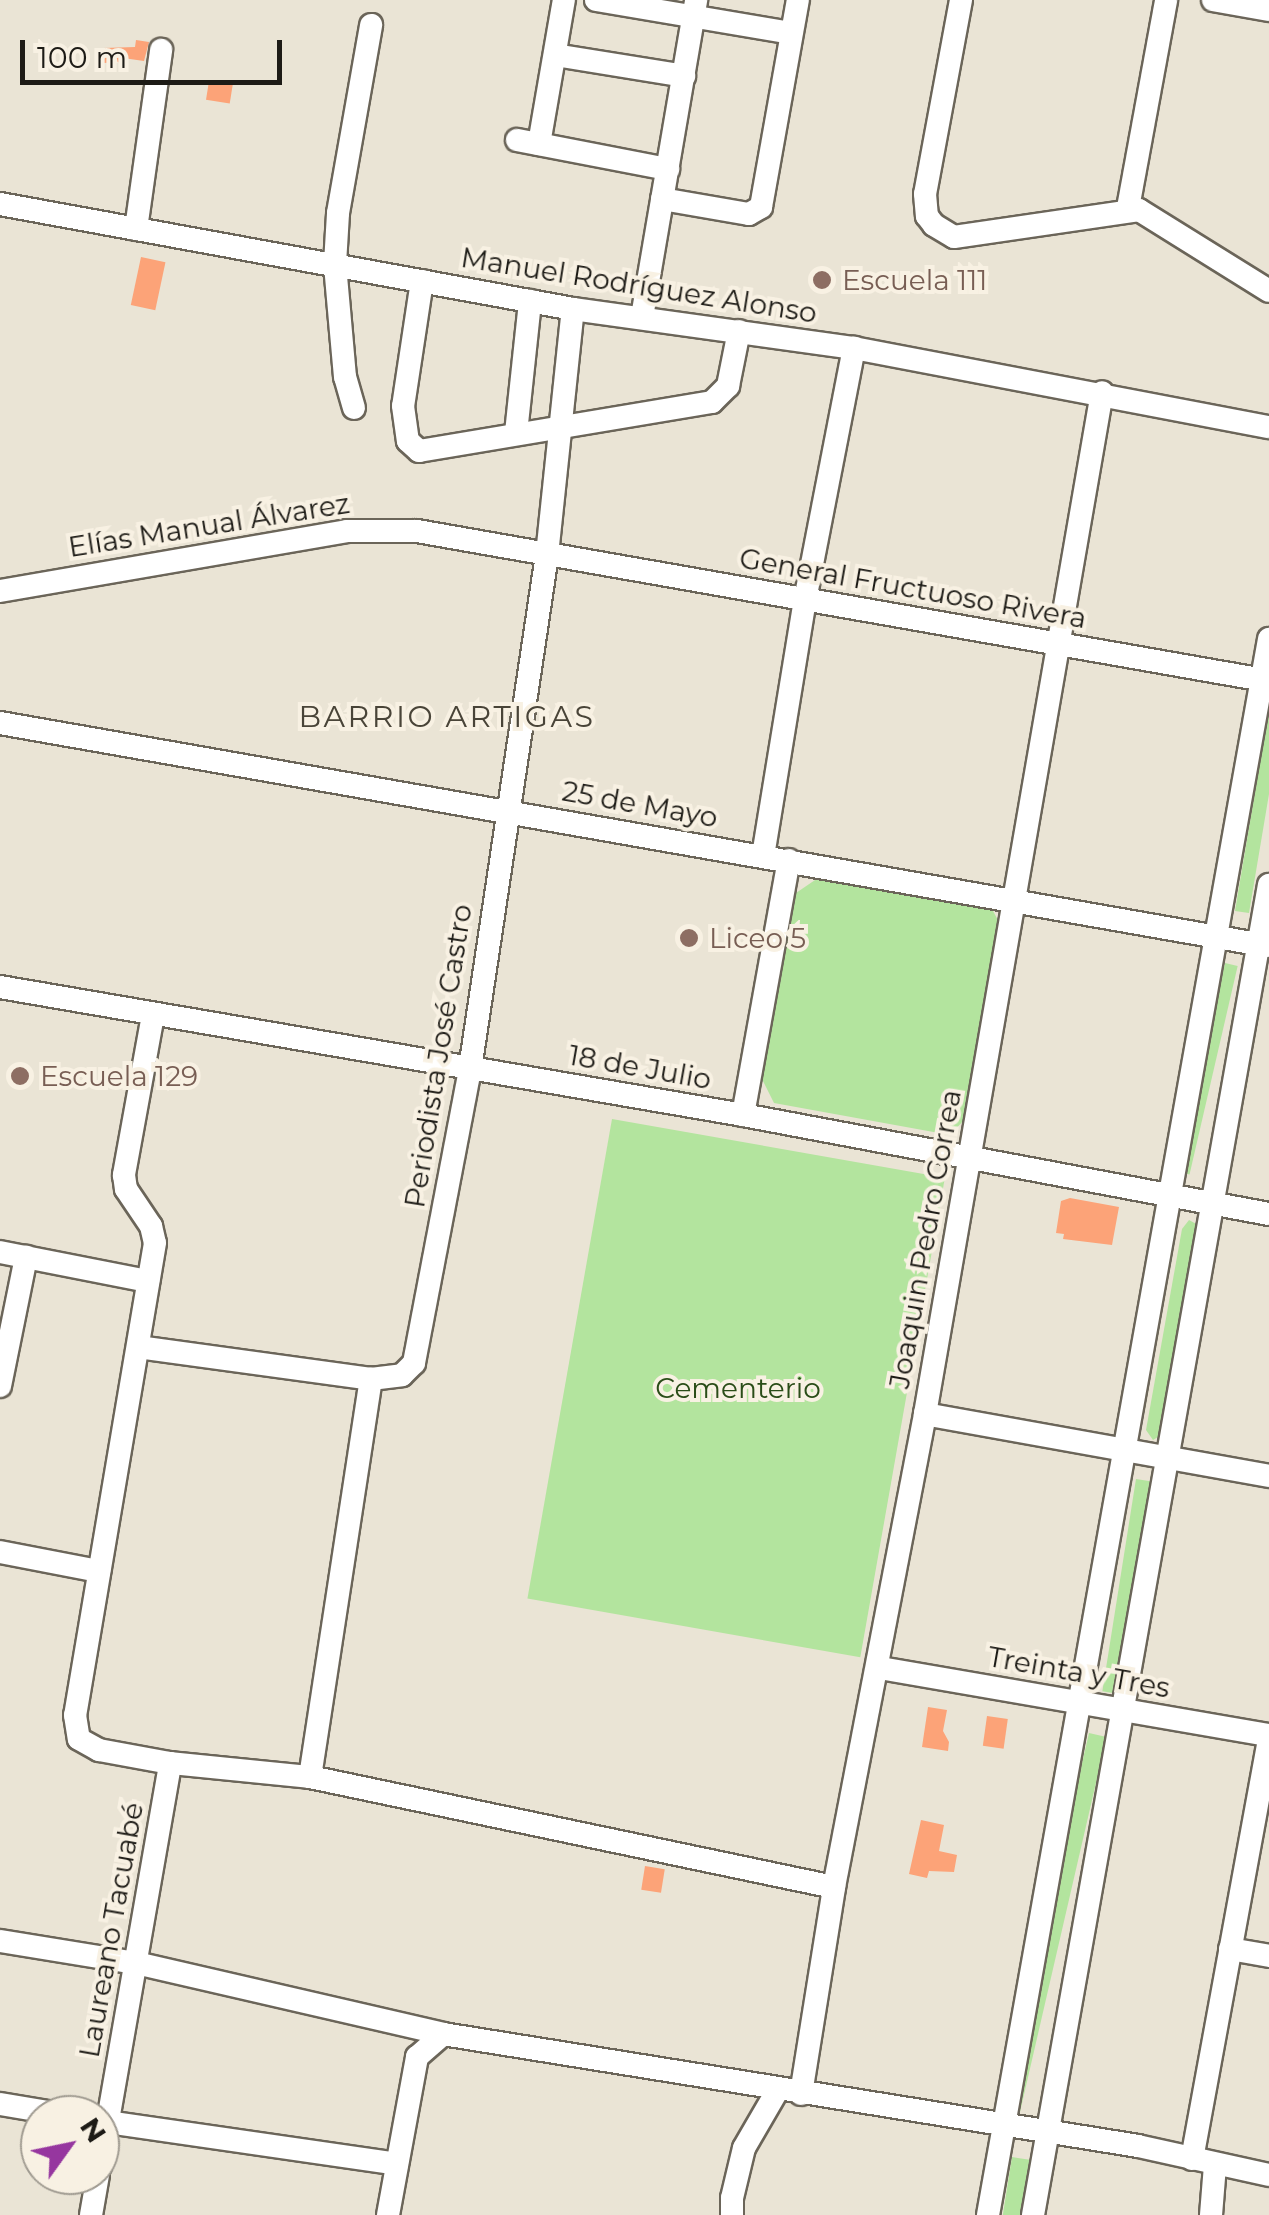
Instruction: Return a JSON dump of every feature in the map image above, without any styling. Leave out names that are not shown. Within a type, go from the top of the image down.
[{"type":"street","points":[[564,0],[554,54],[528,142],[668,169]]},
{"type":"street","points":[[596,0],[695,8],[791,34]]},
{"type":"street","points":[[662,199],[749,214],[761,207],[798,0]]},
{"type":"street","points":[[961,0],[925,194],[927,216],[934,225],[954,237],[1128,208],[1139,210],[1269,291]]},
{"type":"street","points":[[1128,208],[1166,0]]},
{"type":"street","points":[[1213,0],[1269,10]]},
{"type":"street","points":[[642,317],[695,8]]},
{"type":"street","points":[[354,408],[343,358],[335,264],[338,213],[371,25]]},
{"type":"street","points":[[136,229],[161,50]]},
{"type":"street","points":[[554,54],[684,76]]},
{"type":"street","name":"Manuel Rodríguez Alonso","points":[[0,204],[572,309],[854,348],[1102,392],[1269,427]]},
{"type":"street","points":[[422,281],[403,406],[408,441],[419,451],[719,398],[728,386],[739,331]]},
{"type":"street","points":[[516,433],[530,301]]},
{"type":"street","name":"Periodista José Castro","points":[[371,1378],[402,1376],[414,1363],[470,1069],[547,555],[572,309]]},
{"type":"street","points":[[763,856],[804,600],[854,348]]},
{"type":"street","name":"Joaquin Pedro Correa","points":[[802,2094],[834,1887],[880,1668],[1102,392]]},
{"type":"street","name":"Elías Manual Álvarez","points":[[0,591],[347,531],[417,531],[547,555]]},
{"type":"street","name":"General Fructuoso Rivera","points":[[547,555],[1265,680]]},
{"type":"street","points":[[988,2215],[1082,1704],[1168,1195],[1265,680],[1269,640]]},
{"type":"street","name":"25 de Mayo","points":[[0,723],[1264,946]]},
{"type":"street","points":[[744,1116],[789,860]]},
{"type":"street","points":[[1033,2215],[1044,2134],[1124,1711],[1213,1202],[1264,946],[1269,885]]},
{"type":"street","name":"18 de Julio","points":[[0,987],[744,1116],[1269,1214]]},
{"type":"street","points":[[154,1015],[124,1175],[126,1189],[151,1226],[155,1243],[74,1729],[89,1748],[170,1763],[310,1777],[834,1887]]},
{"type":"street","points":[[0,1252],[148,1281]]},
{"type":"street","points":[[0,1386],[26,1258]]},
{"type":"street","points":[[138,1347],[371,1378],[310,1777]]},
{"type":"street","points":[[925,1414],[1269,1476]]},
{"type":"street","points":[[0,1552],[98,1570]]},
{"type":"street","name":"Treinta y Tres","points":[[880,1668],[1269,1737]]},
{"type":"street","points":[[1211,2215],[1204,2162],[1230,1949],[1269,1737]]},
{"type":"street","name":"Laureano Tacuabé","points":[[109,2095],[170,1763]]},
{"type":"street","points":[[0,1940],[136,1963],[443,2034],[1044,2134],[1138,2146],[1269,2175]]},
{"type":"street","points":[[1230,1949],[1269,1956]]},
{"type":"street","points":[[388,2215],[418,2057],[443,2034]]},
{"type":"street","points":[[732,2215],[744,2148],[776,2090]]},
{"type":"street","points":[[120,2123],[398,2164]]},
{"type":"green space","points":[[1269,709],[1269,794],[1249,913],[1235,911]]},
{"type":"green space","points":[[818,878],[992,909],[1001,926],[966,1118],[950,1135],[774,1103],[761,1077],[796,893]]},
{"type":"green space","points":[[1225,963],[1238,966],[1190,1174],[1177,1172]]},
{"type":"green space","name":"Cementerio","points":[[612,1119],[945,1178],[860,1657],[527,1599]]},
{"type":"green space","points":[[1189,1220],[1198,1225],[1163,1434],[1153,1440],[1146,1430],[1182,1229]]},
{"type":"green space","points":[[1136,1479],[1154,1482],[1120,1694],[1102,1691]]},
{"type":"green space","points":[[1089,1733],[1107,1737],[1020,2113],[1002,2109]]},
{"type":"green space","points":[[1012,2157],[1030,2160],[1021,2215],[1003,2215]]},
{"type":"building","points":[[136,40],[149,42],[144,61],[123,58],[123,62],[103,63],[103,48],[135,47]]},
{"type":"building","points":[[209,81],[233,85],[230,104],[206,100]]},
{"type":"building","points":[[141,257],[165,262],[155,310],[131,305]]},
{"type":"building","points":[[1070,1198],[1119,1207],[1112,1245],[1063,1239],[1064,1234],[1056,1233],[1061,1201]]},
{"type":"building","points":[[928,1707],[947,1710],[943,1731],[949,1742],[948,1751],[922,1747]]},
{"type":"building","points":[[987,1716],[1008,1719],[1004,1749],[983,1746]]},
{"type":"building","points":[[921,1820],[944,1825],[939,1851],[957,1855],[954,1872],[929,1871],[927,1878],[909,1874]]},
{"type":"building","points":[[645,1866],[665,1869],[661,1893],[641,1890]]},
{"type":"place","name":"Escuela 111","points":[[822,280]]},
{"type":"place","name":"Liceo 5","points":[[689,938]]},
{"type":"place","name":"Escuela 129","points":[[20,1076]]},
{"type":"district","name":"BARRIO ARTIGAS","points":[[447,717]]}]
